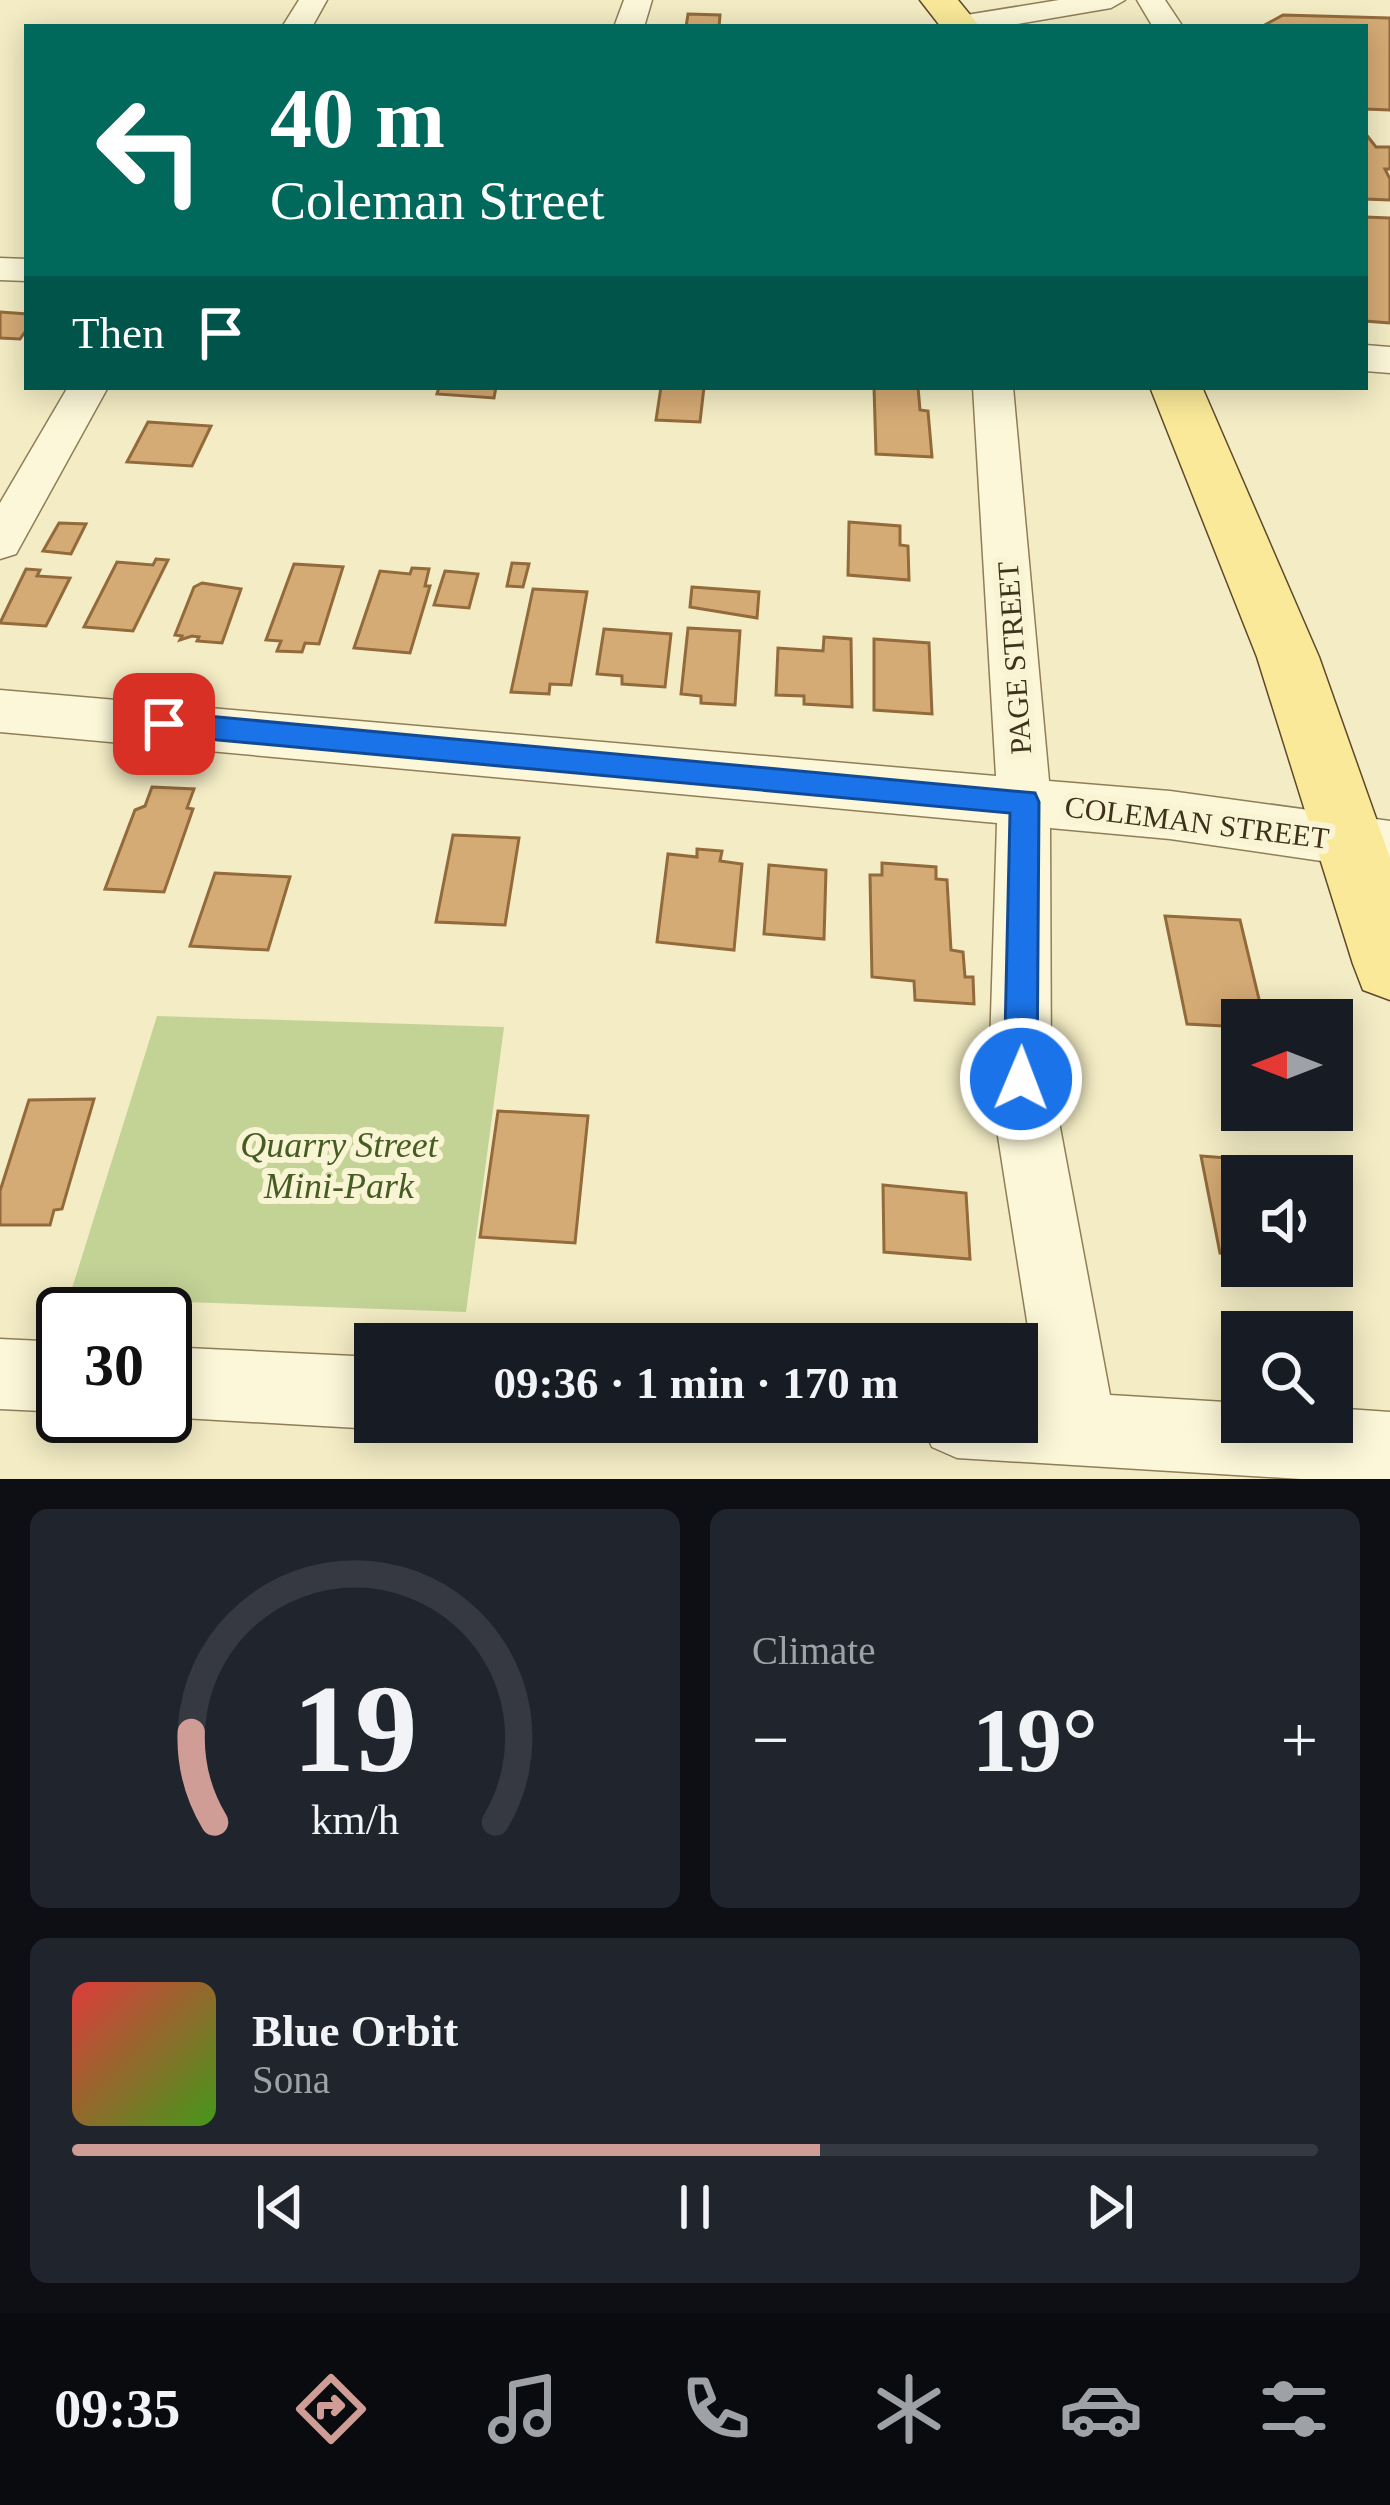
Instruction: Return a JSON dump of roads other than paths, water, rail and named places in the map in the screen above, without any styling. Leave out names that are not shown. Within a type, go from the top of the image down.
[{"type":"main road","points":[[938,0],[959,24]]},
{"type":"main road","points":[[1178,390],[1371,844],[1390,964]]},
{"type":"street","points":[[973,24],[1111,0]]},
{"type":"street","points":[[0,542],[86,390]]},
{"type":"street","name":"PAGE STREET","points":[[993,390],[1024,802],[1021,1079],[1079,1428]]},
{"type":"street","name":"COLEMAN STREET","points":[[0,711],[1170,814],[1371,844]]},
{"type":"street","points":[[0,1374],[36,1376]]},
{"type":"street","points":[[192,1383],[354,1392]]},
{"type":"street","points":[[1038,1426],[1390,1448]]},
{"type":"park label","name":"Quarry Street Mini-Park","points":[[339,1166]]}]
